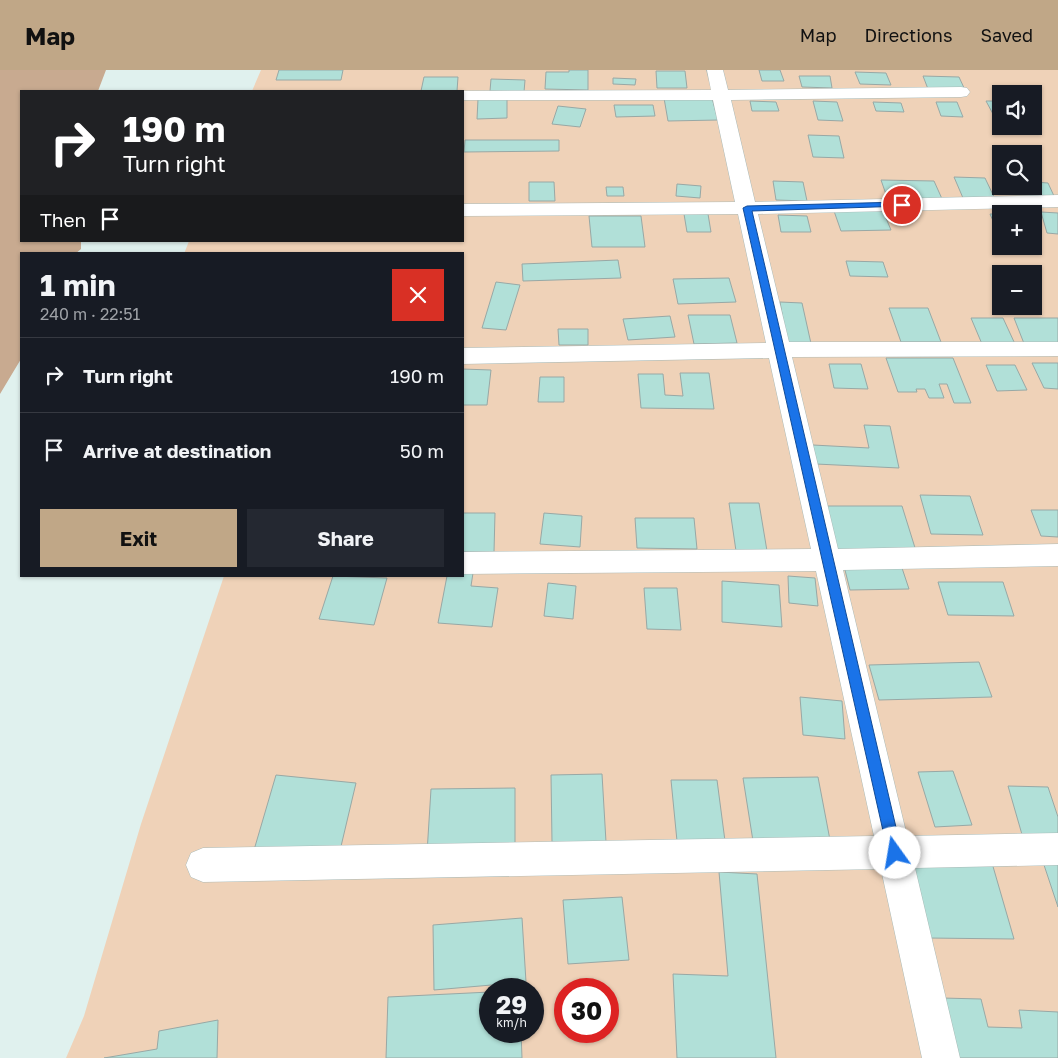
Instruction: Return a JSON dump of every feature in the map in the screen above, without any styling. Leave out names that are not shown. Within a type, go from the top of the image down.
[{"type":"street","points":[[718,83],[941,1058]]},
{"type":"street","points":[[464,94],[718,83],[961,92]]},
{"type":"street","points":[[464,210],[747,208],[1058,201]]},
{"type":"street","points":[[464,356],[780,350],[1058,349]]},
{"type":"street","points":[[464,563],[828,560],[1058,555]]},
{"type":"street","points":[[203,865],[1058,849]]},
{"type":"shaded area","points":[[0,70],[106,70],[98,90],[20,90],[20,242],[81,242],[81,249],[77,252],[20,252],[20,361],[0,394]]},
{"type":"shaded area","points":[[261,70],[1058,70],[1058,1058],[66,1058],[84,1016],[141,824],[224,577],[464,577],[464,252],[185,252],[189,242],[464,242],[464,90],[252,90]]},
{"type":"building","points":[[279,70],[343,70],[341,80],[276,80]]},
{"type":"building","points":[[569,70],[588,70],[588,90],[545,89],[546,72],[569,72]]},
{"type":"building","points":[[759,70],[780,70],[784,81],[762,81]]},
{"type":"building","points":[[656,71],[685,71],[687,88],[657,88]]},
{"type":"building","points":[[855,72],[886,73],[891,85],[860,84]]},
{"type":"building","points":[[799,76],[830,76],[832,88],[802,87]]},
{"type":"building","points":[[923,76],[959,77],[965,90],[928,89]]},
{"type":"building","points":[[424,77],[458,77],[457,90],[421,90]]},
{"type":"building","points":[[613,78],[636,79],[635,85],[613,84]]},
{"type":"building","points":[[491,79],[525,80],[524,92],[490,91]]},
{"type":"building","points":[[507,98],[507,118],[477,119],[478,99]]},
{"type":"building","points":[[664,98],[712,98],[718,120],[668,121]]},
{"type":"building","points":[[750,101],[776,102],[779,111],[752,111]]},
{"type":"building","points":[[813,101],[837,102],[843,121],[818,120]]},
{"type":"building","points":[[986,101],[992,101],[992,112]]},
{"type":"building","points":[[873,102],[901,103],[904,112],[876,111]]},
{"type":"building","points":[[936,102],[957,102],[963,117],[941,116]]},
{"type":"building","points":[[614,105],[653,105],[655,116],[616,117]]},
{"type":"building","points":[[558,106],[586,109],[580,127],[552,124]]},
{"type":"building","points":[[808,135],[839,136],[844,158],[813,157]]},
{"type":"building","points":[[465,140],[559,140],[559,151],[464,152]]},
{"type":"building","points":[[954,177],[985,178],[995,199],[963,198]]},
{"type":"building","points":[[881,180],[934,181],[943,201],[888,200]]},
{"type":"building","points":[[773,181],[803,182],[807,201],[776,200]]},
{"type":"building","points":[[529,182],[554,182],[555,201],[529,201]]},
{"type":"building","points":[[1042,183],[1048,183],[1054,196],[1030,195],[1042,195]]},
{"type":"building","points":[[677,184],[701,186],[700,198],[676,196]]},
{"type":"building","points":[[606,187],[623,187],[624,196],[607,196]]},
{"type":"building","points":[[834,211],[883,211],[891,230],[841,231]]},
{"type":"building","points":[[1042,212],[1058,213],[1058,234],[1047,233]]},
{"type":"building","points":[[684,214],[708,214],[711,232],[687,232]]},
{"type":"building","points":[[778,215],[807,216],[811,232],[781,232]]},
{"type":"building","points":[[589,216],[641,216],[645,247],[592,247]]},
{"type":"building","points":[[618,260],[621,278],[523,281],[522,264]]},
{"type":"building","points":[[846,261],[883,262],[888,277],[850,276]]},
{"type":"building","points":[[729,278],[736,302],[678,304],[673,279]]},
{"type":"building","points":[[496,282],[520,285],[506,330],[482,328]]},
{"type":"building","points":[[780,302],[802,303],[812,348],[788,348]]},
{"type":"building","points":[[889,308],[928,308],[941,342],[901,342]]},
{"type":"building","points":[[688,315],[730,315],[737,343],[694,344]]},
{"type":"building","points":[[670,316],[675,337],[628,340],[623,319]]},
{"type":"building","points":[[971,318],[1003,318],[1015,344],[982,344]]},
{"type":"building","points":[[1014,318],[1058,318],[1058,346],[1025,346]]},
{"type":"building","points":[[558,329],[588,329],[588,345],[559,345]]},
{"type":"building","points":[[886,358],[953,358],[971,403],[954,403],[947,384],[939,384],[944,398],[929,398],[925,389],[916,389],[917,392],[898,392]]},
{"type":"building","points":[[1032,363],[1058,363],[1058,389],[1044,388]]},
{"type":"building","points":[[829,364],[861,364],[868,389],[834,388]]},
{"type":"building","points":[[986,365],[1015,365],[1027,390],[997,391]]},
{"type":"building","points":[[464,369],[491,370],[487,405],[464,405]]},
{"type":"building","points":[[680,373],[709,373],[714,409],[641,408],[638,374],[663,374],[665,395],[683,396]]},
{"type":"building","points":[[540,377],[564,377],[564,402],[538,402]]},
{"type":"building","points":[[864,425],[890,426],[899,468],[816,464],[813,445],[869,448]]},
{"type":"building","points":[[920,495],[970,496],[983,535],[931,534]]},
{"type":"building","points":[[729,503],[759,503],[767,551],[736,551]]},
{"type":"building","points":[[826,506],[902,506],[916,551],[837,550]]},
{"type":"building","points":[[1031,510],[1058,510],[1058,537],[1041,536]]},
{"type":"building","points":[[464,513],[495,513],[494,552],[464,552]]},
{"type":"building","points":[[544,513],[582,516],[580,547],[540,544]]},
{"type":"building","points":[[635,518],[694,518],[697,549],[637,548]]},
{"type":"building","points":[[901,565],[909,589],[850,590],[844,566]]},
{"type":"building","points":[[464,573],[473,573],[471,586],[498,588],[492,627],[438,623],[447,577],[464,577]]},
{"type":"building","points":[[788,576],[815,578],[818,606],[789,603]]},
{"type":"building","points":[[333,577],[387,578],[374,625],[319,619]]},
{"type":"building","points":[[722,581],[779,585],[782,627],[722,622]]},
{"type":"building","points":[[938,582],[1003,582],[1014,616],[948,615]]},
{"type":"building","points":[[548,583],[576,586],[573,619],[544,616]]},
{"type":"building","points":[[644,588],[677,588],[681,630],[647,629]]},
{"type":"building","points":[[979,662],[992,697],[879,700],[869,665]]},
{"type":"building","points":[[800,697],[842,701],[845,739],[803,735]]},
{"type":"building","points":[[953,771],[972,825],[935,827],[918,772]]},
{"type":"building","points":[[602,774],[606,842],[552,842],[551,775]]},
{"type":"building","points":[[276,775],[356,783],[338,859],[254,850]]},
{"type":"building","points":[[818,777],[830,840],[753,841],[743,778]]},
{"type":"building","points":[[671,780],[717,780],[725,841],[677,841]]},
{"type":"building","points":[[1008,786],[1048,787],[1058,817],[1058,838],[1023,838]]},
{"type":"building","points":[[515,788],[515,852],[427,853],[431,789]]},
{"type":"building","points":[[911,862],[992,863],[1014,939],[928,938]]},
{"type":"building","points":[[1043,862],[1058,862],[1058,907]]},
{"type":"building","points":[[719,872],[757,874],[776,1058],[677,1058],[673,974],[728,976]]},
{"type":"building","points":[[622,897],[629,960],[568,964],[563,900]]},
{"type":"building","points":[[522,918],[526,978],[479,978],[479,986],[434,990],[433,925]]},
{"type":"building","points":[[479,993],[479,1043],[521,1043],[522,1058],[386,1058],[388,997]]},
{"type":"building","points":[[942,998],[981,999],[988,1027],[1022,1028],[1019,1010],[1058,1012],[1058,1058],[955,1058]]},
{"type":"building","points":[[218,1020],[217,1058],[104,1058],[157,1049],[159,1031]]},
{"type":"route","points":[[895,853],[747,208],[902,205]]}]
